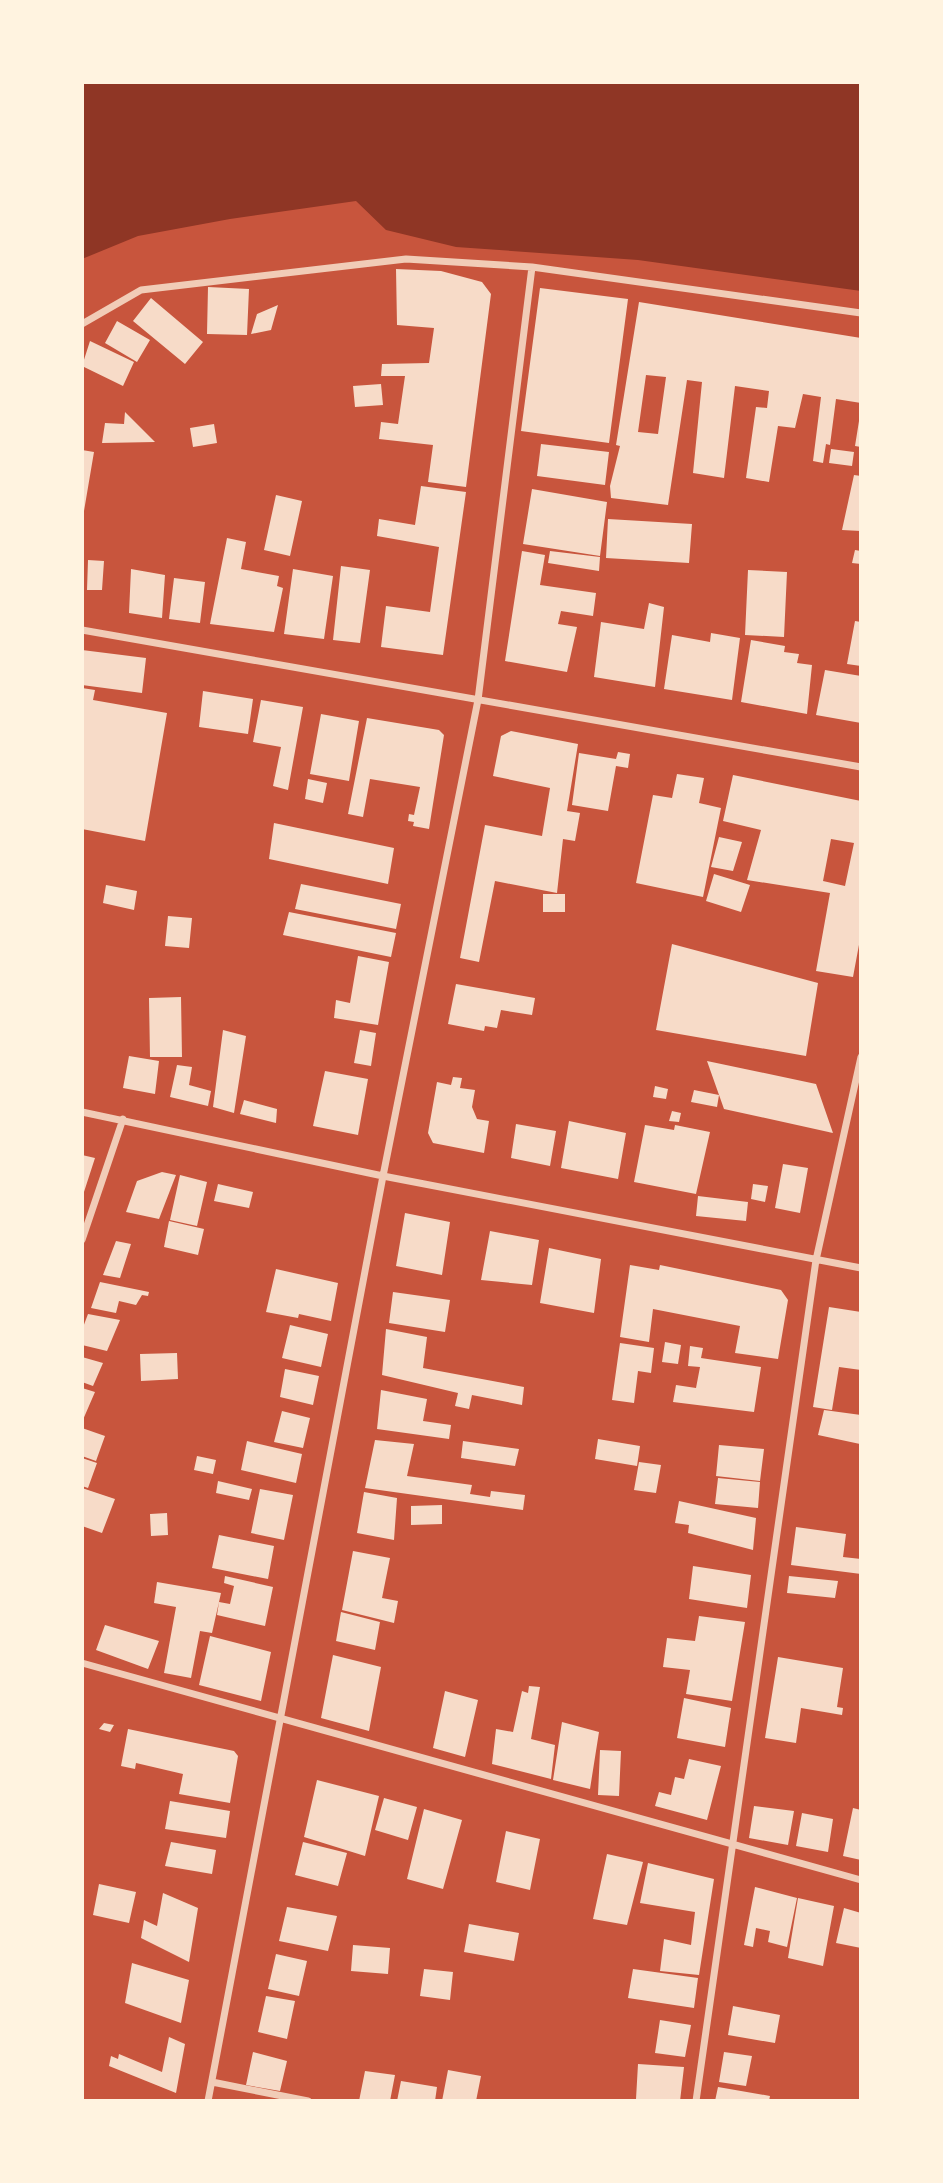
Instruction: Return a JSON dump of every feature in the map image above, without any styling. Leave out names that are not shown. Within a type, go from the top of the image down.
[{"type":"street","points":[[82,324],[141,290],[406,259],[532,267],[861,313]]},
{"type":"street","points":[[208,2101],[383,1176],[478,700],[532,267]]},
{"type":"street","points":[[82,630],[861,767]]},
{"type":"street","points":[[696,2101],[816,1260],[861,1057]]},
{"type":"street","points":[[82,1112],[383,1176],[861,1268]]},
{"type":"street","points":[[82,1240],[123,1119]]},
{"type":"street","points":[[82,1663],[861,1880]]},
{"type":"street","points":[[212,2082],[308,2101]]},
{"type":"shaded area","points":[[82,82],[861,82],[861,291],[638,260],[456,247],[386,230],[356,201],[230,219],[138,236],[82,259]]},
{"type":"building","points":[[396,269],[441,271],[482,282],[491,294],[466,487],[428,482],[433,445],[379,439],[381,422],[398,424],[405,376],[381,376],[382,364],[429,363],[434,328],[397,325]]},
{"type":"building","points":[[208,287],[249,289],[247,335],[207,334]]},
{"type":"building","points":[[540,288],[628,299],[609,443],[521,431]]},
{"type":"building","points":[[151,298],[203,342],[185,364],[133,321]]},
{"type":"building","points":[[639,302],[861,338],[861,403],[836,399],[830,445],[826,444],[823,463],[813,461],[821,397],[803,394],[795,428],[778,426],[769,482],[746,478],[756,407],[767,408],[769,391],[735,386],[724,478],[693,473],[702,382],[687,380],[668,505],[611,498],[610,486],[620,446],[616,445]],"holes":[[[646,375],[666,377],[658,434],[638,432]]]},
{"type":"building","points":[[278,305],[271,330],[251,334],[257,314]]},
{"type":"building","points":[[117,321],[150,340],[137,362],[105,343]]},
{"type":"building","points":[[90,341],[134,362],[123,386],[82,366]]},
{"type":"building","points":[[381,384],[383,405],[355,407],[353,386]]},
{"type":"building","points":[[125,412],[155,442],[102,443],[105,423],[124,424]]},
{"type":"building","points":[[861,421],[861,447],[855,446]]},
{"type":"building","points":[[214,424],[217,443],[193,447],[190,428]]},
{"type":"building","points":[[541,444],[609,452],[605,485],[537,476]]},
{"type":"building","points":[[831,449],[854,452],[852,466],[829,463]]},
{"type":"building","points":[[82,450],[94,452],[84,511],[82,511]]},
{"type":"building","points":[[854,475],[861,476],[861,531],[842,530]]},
{"type":"building","points":[[421,486],[466,492],[443,655],[381,647],[386,606],[430,612],[439,547],[377,536],[379,519],[415,525]]},
{"type":"building","points":[[532,489],[607,502],[600,556],[523,544]]},
{"type":"building","points":[[276,495],[302,501],[290,556],[264,550]]},
{"type":"building","points":[[608,519],[692,524],[689,563],[606,558]]},
{"type":"building","points":[[227,538],[246,542],[241,569],[279,576],[277,586],[283,588],[274,632],[210,624]]},
{"type":"building","points":[[855,550],[861,551],[861,564],[852,563]]},
{"type":"building","points":[[522,551],[545,555],[540,585],[596,593],[593,616],[561,611],[558,624],[577,627],[567,672],[505,661]]},
{"type":"building","points":[[550,551],[600,557],[599,571],[548,563]]},
{"type":"building","points":[[88,560],[104,561],[102,590],[87,590]]},
{"type":"building","points":[[341,566],[370,570],[360,643],[333,640]]},
{"type":"building","points":[[131,569],[165,575],[162,618],[129,613]]},
{"type":"building","points":[[293,569],[333,576],[324,639],[284,634]]},
{"type":"building","points":[[748,570],[787,572],[784,637],[745,635]]},
{"type":"building","points":[[174,578],[205,582],[200,623],[169,619]]},
{"type":"building","points":[[649,603],[664,607],[655,687],[594,677],[601,622],[644,629]]},
{"type":"building","points":[[855,621],[861,622],[861,666],[847,664]]},
{"type":"building","points":[[711,633],[740,638],[732,700],[664,689],[672,635],[710,642]]},
{"type":"building","points":[[751,640],[785,646],[784,652],[799,654],[797,663],[812,665],[807,714],[741,702]]},
{"type":"building","points":[[82,650],[146,658],[142,693],[82,685]]},
{"type":"building","points":[[825,670],[861,676],[861,723],[816,715]]},
{"type":"building","points":[[82,688],[95,690],[93,700],[167,713],[145,841],[82,829]]},
{"type":"building","points":[[203,691],[253,699],[248,734],[199,727]]},
{"type":"building","points":[[261,700],[303,707],[288,790],[273,786],[281,747],[253,742]]},
{"type":"building","points":[[321,714],[359,721],[349,781],[310,774]]},
{"type":"building","points":[[367,718],[439,730],[444,735],[429,829],[413,826],[414,822],[408,821],[409,814],[414,815],[420,787],[370,779],[363,817],[348,814]]},
{"type":"building","points":[[511,731],[578,744],[567,811],[580,813],[575,841],[563,839],[557,893],[495,881],[479,962],[460,958],[485,825],[542,836],[550,788],[493,776],[501,736]]},
{"type":"building","points":[[618,752],[630,754],[628,768],[616,766],[608,811],[572,805],[579,753],[616,759]]},
{"type":"building","points":[[677,774],[704,778],[699,803],[721,808],[703,897],[636,883],[653,795],[672,798]]},
{"type":"building","points":[[733,775],[861,801],[861,934],[853,977],[816,971],[830,893],[747,880],[761,830],[723,821]],"holes":[[[831,839],[854,843],[845,886],[823,881]]]},
{"type":"building","points":[[308,779],[327,783],[323,803],[305,799]]},
{"type":"building","points":[[274,823],[394,848],[388,884],[269,859]]},
{"type":"building","points":[[719,837],[742,842],[733,871],[711,867]]},
{"type":"building","points":[[714,874],[750,885],[741,912],[706,901]]},
{"type":"building","points":[[301,884],[401,904],[396,929],[295,909]]},
{"type":"building","points":[[106,885],[137,891],[134,910],[103,903]]},
{"type":"building","points":[[543,894],[565,894],[565,912],[543,912]]},
{"type":"building","points":[[289,912],[396,933],[391,957],[283,935]]},
{"type":"building","points":[[168,916],[192,918],[189,948],[165,946]]},
{"type":"building","points":[[672,944],[818,983],[806,1056],[656,1030]]},
{"type":"building","points":[[358,956],[389,962],[378,1025],[334,1018],[336,1000],[350,1003]]},
{"type":"building","points":[[456,984],[535,998],[532,1015],[501,1010],[497,1028],[485,1026],[484,1031],[448,1024]]},
{"type":"building","points":[[181,997],[182,1057],[150,1057],[149,998]]},
{"type":"building","points":[[223,1030],[246,1036],[234,1113],[213,1107]]},
{"type":"building","points":[[360,1030],[376,1033],[371,1066],[354,1063]]},
{"type":"building","points":[[129,1056],[159,1061],[155,1094],[123,1088]]},
{"type":"building","points":[[707,1061],[816,1084],[833,1133],[724,1109]]},
{"type":"building","points":[[177,1065],[192,1067],[189,1085],[211,1091],[208,1106],[170,1097]]},
{"type":"building","points":[[325,1071],[368,1079],[358,1135],[313,1126]]},
{"type":"building","points":[[453,1077],[462,1078],[460,1088],[475,1090],[472,1107],[477,1119],[489,1121],[484,1153],[433,1143],[428,1133],[437,1082],[451,1085]]},
{"type":"building","points":[[655,1086],[668,1089],[666,1099],[653,1097]]},
{"type":"building","points":[[694,1090],[719,1095],[717,1107],[691,1102]]},
{"type":"building","points":[[244,1100],[277,1109],[276,1123],[240,1114]]},
{"type":"building","points":[[672,1111],[681,1113],[679,1122],[669,1121]]},
{"type":"building","points":[[569,1121],[626,1133],[618,1179],[561,1168]]},
{"type":"building","points":[[516,1124],[556,1131],[550,1166],[511,1158]]},
{"type":"building","points":[[645,1125],[674,1130],[675,1125],[710,1132],[696,1194],[634,1182]]},
{"type":"building","points":[[82,1155],[95,1158],[83,1195],[82,1195]]},
{"type":"building","points":[[783,1164],[808,1168],[800,1213],[775,1208]]},
{"type":"building","points":[[162,1172],[176,1175],[159,1219],[126,1212],[137,1181]]},
{"type":"building","points":[[180,1175],[207,1182],[197,1226],[170,1220]]},
{"type":"building","points":[[218,1184],[253,1192],[249,1208],[214,1201]]},
{"type":"building","points":[[753,1184],[768,1186],[765,1202],[751,1199]]},
{"type":"building","points":[[698,1196],[748,1202],[746,1221],[696,1216]]},
{"type":"building","points":[[405,1213],[450,1222],[442,1275],[396,1266]]},
{"type":"building","points":[[169,1221],[204,1229],[198,1255],[164,1247]]},
{"type":"building","points":[[490,1231],[539,1240],[532,1285],[481,1280]]},
{"type":"building","points":[[116,1241],[131,1244],[120,1278],[103,1275]]},
{"type":"building","points":[[549,1248],[601,1259],[594,1313],[540,1303]]},
{"type":"building","points":[[630,1265],[659,1270],[660,1265],[781,1290],[788,1300],[778,1359],[735,1353],[740,1326],[653,1309],[649,1342],[620,1337]]},
{"type":"building","points":[[276,1269],[338,1283],[331,1321],[299,1314],[298,1318],[266,1312]]},
{"type":"building","points":[[100,1282],[149,1292],[148,1296],[142,1295],[136,1305],[119,1301],[116,1313],[91,1308]]},
{"type":"building","points":[[393,1292],[450,1300],[445,1332],[389,1323]]},
{"type":"building","points":[[829,1307],[861,1312],[861,1370],[839,1367],[832,1410],[813,1407]]},
{"type":"building","points":[[88,1314],[120,1320],[107,1351],[82,1345],[82,1330]]},
{"type":"building","points":[[290,1325],[328,1334],[321,1367],[282,1358]]},
{"type":"building","points":[[386,1329],[427,1337],[423,1368],[524,1387],[522,1405],[472,1395],[469,1409],[455,1406],[458,1393],[382,1375]]},
{"type":"building","points":[[665,1342],[681,1345],[678,1364],[662,1362]]},
{"type":"building","points":[[620,1343],[654,1348],[651,1373],[638,1371],[634,1403],[612,1400]]},
{"type":"building","points":[[690,1346],[703,1348],[701,1358],[761,1367],[754,1412],[673,1402],[676,1385],[696,1388],[700,1367],[688,1366]]},
{"type":"building","points":[[177,1353],[178,1379],[141,1381],[140,1354]]},
{"type":"building","points":[[82,1357],[103,1363],[93,1386],[82,1382]]},
{"type":"building","points":[[285,1369],[319,1376],[313,1405],[280,1397]]},
{"type":"building","points":[[82,1388],[95,1392],[82,1422]]},
{"type":"building","points":[[381,1390],[427,1399],[423,1421],[451,1425],[449,1439],[377,1429]]},
{"type":"building","points":[[824,1410],[861,1415],[860,1444],[818,1435]]},
{"type":"building","points":[[282,1411],[310,1418],[303,1448],[274,1442]]},
{"type":"building","points":[[82,1428],[105,1436],[96,1461],[82,1456]]},
{"type":"building","points":[[598,1439],[640,1446],[637,1466],[595,1459]]},
{"type":"building","points":[[375,1440],[414,1444],[407,1476],[472,1485],[470,1494],[490,1497],[491,1491],[525,1495],[523,1510],[365,1488]]},
{"type":"building","points":[[247,1441],[302,1454],[296,1483],[241,1470]]},
{"type":"building","points":[[463,1441],[519,1449],[515,1466],[461,1458]]},
{"type":"building","points":[[719,1445],[764,1449],[760,1481],[716,1476]]},
{"type":"building","points":[[197,1456],[216,1460],[213,1474],[194,1470]]},
{"type":"building","points":[[82,1458],[97,1463],[88,1488],[82,1486]]},
{"type":"building","points":[[639,1462],[661,1465],[656,1493],[634,1490]]},
{"type":"building","points":[[718,1478],[760,1482],[758,1508],[715,1504]]},
{"type":"building","points":[[218,1481],[252,1489],[249,1500],[216,1493]]},
{"type":"building","points":[[82,1488],[115,1499],[102,1533],[82,1526]]},
{"type":"building","points":[[260,1489],[293,1495],[284,1540],[251,1533]]},
{"type":"building","points":[[364,1492],[397,1498],[394,1540],[357,1533]]},
{"type":"building","points":[[679,1501],[756,1518],[753,1550],[688,1533],[689,1525],[675,1523]]},
{"type":"building","points":[[442,1505],[442,1524],[411,1525],[411,1506]]},
{"type":"building","points":[[167,1513],[168,1535],[151,1536],[150,1514]]},
{"type":"building","points":[[796,1527],[846,1534],[843,1557],[861,1559],[861,1574],[791,1565]]},
{"type":"building","points":[[219,1535],[274,1546],[268,1579],[212,1568]]},
{"type":"building","points":[[353,1551],[390,1558],[382,1598],[398,1601],[394,1623],[342,1610]]},
{"type":"building","points":[[693,1566],[751,1575],[747,1608],[689,1599]]},
{"type":"building","points":[[225,1576],[273,1587],[265,1626],[217,1615],[219,1602],[230,1604],[234,1586],[224,1583]]},
{"type":"building","points":[[789,1576],[838,1581],[835,1598],[787,1593]]},
{"type":"building","points":[[157,1582],[221,1593],[212,1633],[200,1631],[191,1678],[164,1673],[176,1607],[154,1603]]},
{"type":"building","points":[[341,1612],[380,1622],[375,1650],[336,1641]]},
{"type":"building","points":[[699,1616],[745,1622],[732,1701],[686,1694],[690,1670],[663,1667],[667,1638],[695,1641]]},
{"type":"building","points":[[105,1625],[159,1641],[148,1669],[96,1650]]},
{"type":"building","points":[[210,1636],[271,1652],[261,1701],[199,1685]]},
{"type":"building","points":[[333,1655],[381,1667],[369,1731],[321,1718]]},
{"type":"building","points":[[778,1657],[843,1668],[837,1707],[843,1708],[842,1715],[801,1708],[796,1743],[765,1738]]},
{"type":"building","points":[[529,1686],[540,1687],[531,1739],[555,1745],[551,1779],[492,1764],[496,1729],[513,1732],[522,1691],[528,1693]]},
{"type":"building","points":[[445,1691],[478,1700],[465,1757],[433,1748]]},
{"type":"building","points":[[684,1698],[731,1708],[725,1747],[677,1738]]},
{"type":"building","points":[[562,1722],[599,1732],[590,1789],[553,1780]]},
{"type":"building","points":[[104,1723],[114,1725],[110,1732],[99,1729]]},
{"type":"building","points":[[128,1729],[234,1751],[238,1756],[230,1803],[179,1794],[183,1774],[136,1763],[135,1769],[121,1766]]},
{"type":"building","points":[[600,1750],[621,1751],[619,1796],[598,1795]]},
{"type":"building","points":[[689,1759],[721,1766],[707,1820],[655,1806],[659,1792],[671,1795],[675,1777],[684,1779]]},
{"type":"building","points":[[317,1780],[379,1796],[365,1856],[304,1837]]},
{"type":"building","points":[[384,1798],[417,1807],[408,1840],[375,1830]]},
{"type":"building","points":[[170,1801],[230,1811],[226,1838],[165,1829]]},
{"type":"building","points":[[754,1806],[794,1811],[788,1845],[749,1838]]},
{"type":"building","points":[[853,1808],[861,1810],[861,1860],[843,1856]]},
{"type":"building","points":[[424,1809],[462,1820],[443,1889],[407,1879]]},
{"type":"building","points":[[802,1813],[833,1819],[828,1852],[796,1846]]},
{"type":"building","points":[[506,1831],[540,1839],[530,1890],[496,1882]]},
{"type":"building","points":[[171,1842],[216,1850],[212,1874],[165,1866]]},
{"type":"building","points":[[303,1842],[347,1853],[338,1886],[295,1875]]},
{"type":"building","points":[[607,1854],[643,1862],[627,1925],[593,1919]]},
{"type":"building","points":[[648,1863],[714,1879],[699,1975],[660,1971],[664,1939],[691,1945],[695,1912],[640,1903]]},
{"type":"building","points":[[99,1884],[136,1892],[129,1923],[93,1915]]},
{"type":"building","points":[[755,1887],[797,1898],[787,1947],[768,1942],[770,1931],[756,1928],[753,1947],[744,1945]]},
{"type":"building","points":[[163,1893],[198,1908],[189,1962],[141,1938],[144,1920],[157,1926]]},
{"type":"building","points":[[798,1898],[834,1906],[823,1966],[788,1958]]},
{"type":"building","points":[[287,1907],[337,1916],[328,1951],[279,1941]]},
{"type":"building","points":[[844,1908],[861,1913],[861,1948],[836,1943]]},
{"type":"building","points":[[469,1924],[519,1933],[514,1961],[464,1952]]},
{"type":"building","points":[[353,1945],[390,1948],[388,1974],[351,1971]]},
{"type":"building","points":[[276,1954],[307,1961],[299,1996],[268,1989]]},
{"type":"building","points":[[132,1963],[189,1980],[181,2023],[125,2003]]},
{"type":"building","points":[[424,1969],[453,1972],[450,2000],[420,1996]]},
{"type":"building","points":[[633,1969],[698,1978],[694,2008],[628,1998]]},
{"type":"building","points":[[266,1996],[295,2001],[287,2039],[258,2032]]},
{"type":"building","points":[[733,2006],[780,2015],[775,2043],[728,2035]]},
{"type":"building","points":[[660,2020],[691,2025],[685,2057],[655,2053]]},
{"type":"building","points":[[169,2037],[185,2044],[176,2093],[109,2066],[111,2056],[118,2059],[119,2054],[162,2072]]},
{"type":"building","points":[[253,2052],[287,2061],[280,2091],[246,2085]]},
{"type":"building","points":[[724,2052],[752,2056],[746,2086],[719,2082]]},
{"type":"building","points":[[638,2064],[684,2067],[680,2101],[636,2099]]},
{"type":"building","points":[[448,2070],[481,2076],[476,2101],[442,2101]]},
{"type":"building","points":[[365,2071],[395,2075],[390,2101],[359,2101]]},
{"type":"building","points":[[401,2081],[437,2087],[435,2101],[397,2101]]},
{"type":"building","points":[[718,2087],[770,2096],[769,2101],[715,2101]]}]
